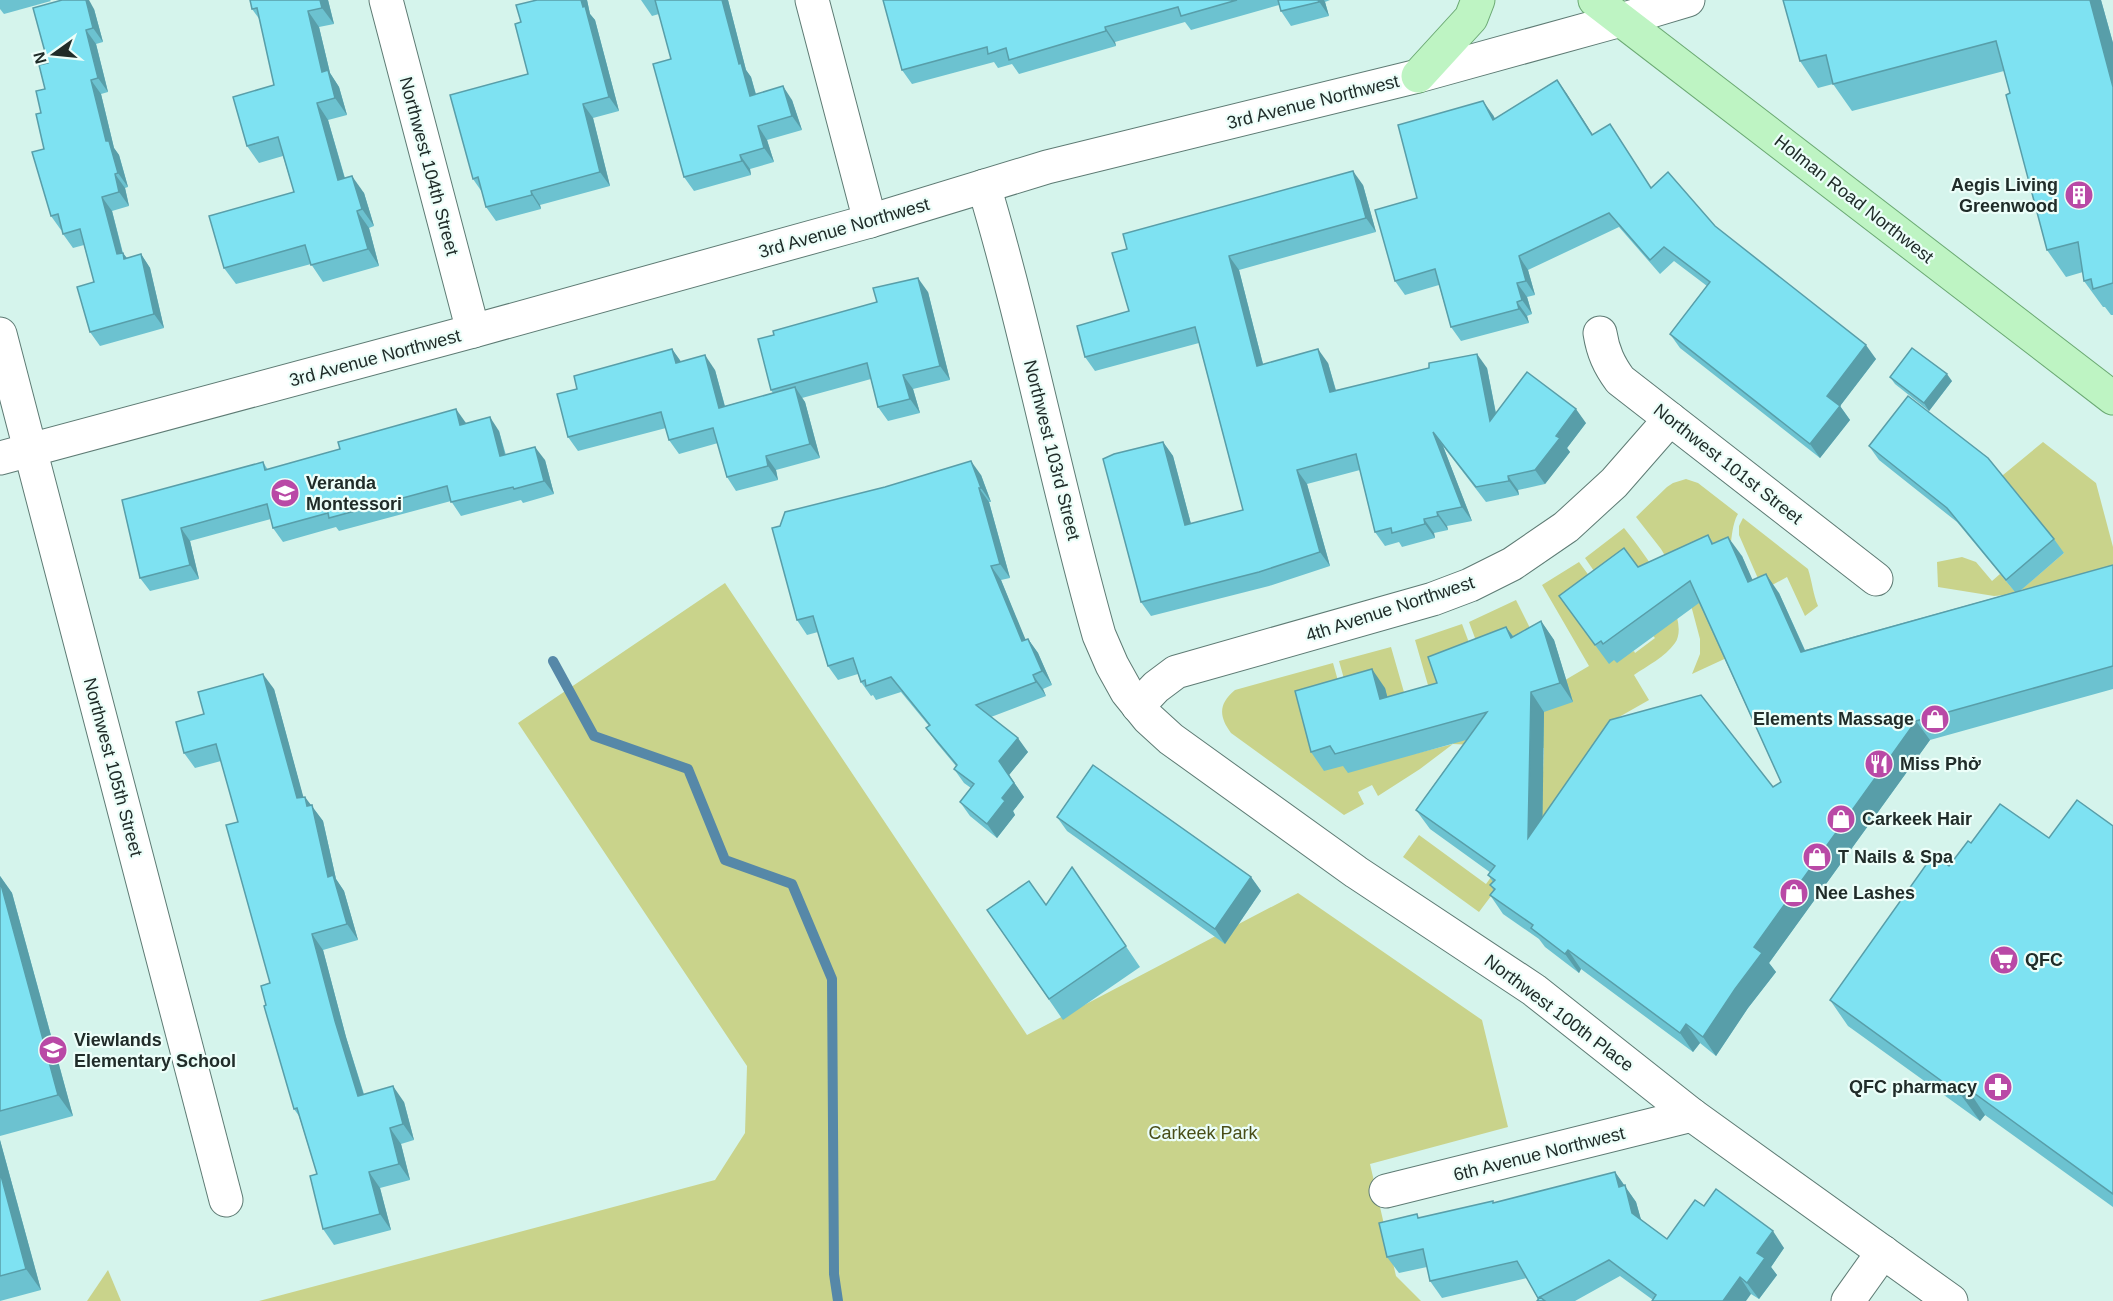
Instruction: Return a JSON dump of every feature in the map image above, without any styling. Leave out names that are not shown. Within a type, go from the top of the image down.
[{"type":"main road","points":[[1418,76],[1471,18],[1478,0]]},
{"type":"main road","name":"Holman Road Northwest","points":[[1595,0],[2113,398]]},
{"type":"street","name":"Northwest 104th Street","points":[[386,0],[473,331]]},
{"type":"street","points":[[812,0],[870,221]]},
{"type":"street","name":"3rd Avenue Northwest","points":[[15,454],[870,221],[1047,167],[1418,76],[1688,0]]},
{"type":"street","name":"Northwest 103rd Street","points":[[984,186],[1001,244],[1041,412],[1099,635],[1112,666],[1138,706]]},
{"type":"street","name":"Northwest 101st Street","points":[[1600,333],[1609,365],[1620,380],[1876,579]]},
{"type":"street","name":"Northwest 105th Street","points":[[0,334],[15,454],[226,1200]]},
{"type":"street","name":"4th Avenue Northwest","points":[[1138,706],[1156,687],[1176,672],[1432,599],[1470,585],[1512,564],[1566,527],[1614,483],[1670,419]]},
{"type":"street","name":"Northwest 100th Place","points":[[1138,706],[1171,739],[1356,872],[1534,990],[1692,1115],[1951,1301]]},
{"type":"street","name":"6th Avenue Northwest","points":[[1386,1191],[1692,1115]]},
{"type":"street","points":[[1848,1301],[1882,1252]]},
{"type":"green space","points":[[2043,442],[2096,483],[2113,547],[2113,583],[2035,606],[2022,589],[2064,553],[1958,512]]},
{"type":"green space","points":[[1686,479],[1698,483],[1738,514],[1731,541],[1730,560],[1733,655],[1692,674],[1700,654],[1700,639],[1688,594],[1661,549],[1636,517],[1667,487]]},
{"type":"green space","points":[[1743,518],[1808,569],[1818,606],[1805,616],[1787,577],[1763,590],[1739,535],[1739,526]]},
{"type":"green space","points":[[1624,528],[1642,551],[1671,601],[1679,631],[1675,643],[1661,657],[1634,675],[1649,700],[1619,717],[1622,722],[1479,912],[1403,857],[1419,835],[1486,884],[1531,823],[1543,773],[1544,748],[1453,744],[1434,706],[1415,640],[1462,624],[1474,656],[1481,654],[1469,622],[1516,600],[1540,648],[1555,686],[1589,666],[1542,585],[1579,562],[1598,588],[1614,660],[1634,651],[1635,653],[1655,638],[1603,584],[1585,558]]},
{"type":"green space","points":[[1962,557],[1976,562],[1992,581],[2000,574],[2017,594],[1994,596],[1938,587],[1937,562]]},
{"type":"green space","name":"Carkeek Park","points":[[725,583],[1027,1035],[1298,893],[1482,1020],[1508,1127],[1370,1164],[1396,1276],[1421,1301],[259,1301],[715,1180],[745,1133],[747,1066],[518,723]]},
{"type":"green space","points":[[1391,647],[1410,713],[1414,754],[1453,744],[1378,796],[1372,785],[1358,792],[1364,804],[1344,815],[1231,733],[1224,722],[1222,711],[1229,695],[1235,690],[1333,663],[1342,695],[1348,693],[1339,661]]},
{"type":"green space","points":[[108,1270],[121,1301],[87,1301]]},
{"type":"building","points":[[62,0],[86,0],[93,28],[86,30],[98,78],[91,80],[106,141],[109,141],[118,173],[115,174],[119,192],[102,197],[117,254],[123,253],[124,259],[141,254],[154,314],[90,332],[77,287],[94,282],[80,229],[63,234],[58,214],[51,216],[32,152],[44,149],[36,114],[41,113],[36,91],[45,89],[39,65],[48,63],[33,8]]},
{"type":"building","points":[[250,0],[320,0],[322,8],[308,11],[322,72],[328,70],[335,98],[317,103],[338,180],[352,176],[362,209],[357,211],[368,249],[311,265],[305,245],[224,268],[209,216],[294,192],[278,137],[247,146],[233,97],[274,85],[257,8],[252,9]]},
{"type":"building","points":[[537,0],[581,0],[583,7],[585,6],[609,97],[583,104],[600,172],[531,191],[532,195],[486,207],[478,177],[473,179],[450,95],[528,74],[515,24],[521,22],[516,5]]},
{"type":"building","points":[[655,0],[722,0],[750,96],[783,86],[792,116],[758,126],[764,148],[740,155],[742,161],[684,177],[653,64],[671,59]]},
{"type":"building","points":[[883,0],[1237,0],[1181,16],[1178,7],[1105,27],[1106,31],[1009,60],[1006,48],[988,54],[987,47],[902,70]]},
{"type":"building","points":[[1278,0],[1318,0],[1319,2],[1281,11]]},
{"type":"building","name":"Aegis Living Greenwood","points":[[1783,0],[2090,0],[2113,87],[2113,283],[2093,289],[2091,279],[2084,281],[2078,242],[2047,250],[2006,95],[2010,93],[1996,41],[1833,84],[1826,55],[1800,61]]},
{"type":"building","points":[[1557,80],[1592,135],[1610,124],[1651,188],[1668,172],[1715,226],[1866,345],[1827,396],[1840,406],[1810,444],[1670,334],[1710,282],[1664,247],[1650,260],[1609,213],[1519,256],[1526,281],[1517,283],[1522,300],[1517,302],[1519,309],[1451,327],[1435,269],[1395,281],[1375,210],[1417,198],[1398,125],[1483,101],[1493,120]]},
{"type":"building","points":[[1353,171],[1366,218],[1229,256],[1257,366],[1318,349],[1330,392],[1429,368],[1429,363],[1477,354],[1490,421],[1527,372],[1576,409],[1556,436],[1560,438],[1535,470],[1508,476],[1509,481],[1476,487],[1433,432],[1462,507],[1437,512],[1438,516],[1424,519],[1425,524],[1392,533],[1391,528],[1375,532],[1356,454],[1297,470],[1320,552],[1259,572],[1141,602],[1103,459],[1114,454],[1163,442],[1185,525],[1243,510],[1195,327],[1085,357],[1077,326],[1129,311],[1112,253],[1127,249],[1123,234]]},
{"type":"building","points":[[918,278],[940,366],[903,375],[910,399],[878,407],[867,363],[771,390],[758,339],[774,335],[773,331],[877,302],[873,288]]},
{"type":"building","points":[[1912,348],[1947,374],[1924,403],[1890,377]]},
{"type":"building","points":[[672,349],[676,363],[705,355],[719,408],[795,387],[810,444],[766,456],[768,466],[727,477],[713,428],[669,440],[661,412],[568,437],[557,394],[577,389],[574,376]]},
{"type":"building","points":[[1908,396],[1988,458],[2054,539],[2006,580],[1947,508],[1869,446]]},
{"type":"building","points":[[456,409],[460,425],[490,417],[500,456],[535,447],[544,481],[451,502],[447,486],[329,518],[328,513],[273,528],[267,504],[181,528],[190,565],[140,578],[122,500],[263,462],[265,470],[340,449],[338,442]]},
{"type":"building","points":[[971,461],[981,488],[979,488],[1000,564],[991,566],[1022,641],[1028,639],[1042,671],[1033,675],[1036,682],[976,705],[1018,738],[999,761],[1014,783],[1002,798],[1005,801],[987,824],[960,802],[974,784],[954,769],[957,765],[926,728],[930,725],[891,677],[866,686],[865,680],[861,682],[853,658],[828,666],[813,616],[797,620],[772,528],[780,526],[785,512],[885,487]]},
{"type":"building","points":[[1708,535],[1712,544],[1728,537],[1748,582],[1766,574],[1801,652],[2113,565],[2113,666],[1916,721],[1754,947],[1762,953],[1703,1037],[1686,1024],[1680,1033],[1568,950],[1565,954],[1531,928],[1533,925],[1490,895],[1495,889],[1490,885],[1495,880],[1488,875],[1495,866],[1416,810],[1487,712],[1335,754],[1330,746],[1311,752],[1295,691],[1372,669],[1380,699],[1437,683],[1428,657],[1506,627],[1511,638],[1541,621],[1560,683],[1531,692],[1528,838],[1610,720],[1701,695],[1773,787],[1781,782],[1690,581],[1603,644],[1601,641],[1595,645],[1559,596],[1624,548],[1638,567]]},
{"type":"building","points":[[263,674],[297,798],[305,797],[307,806],[312,805],[328,877],[333,875],[347,924],[312,934],[358,1096],[393,1086],[403,1124],[390,1128],[399,1164],[369,1172],[380,1214],[323,1229],[310,1176],[317,1174],[297,1108],[294,1109],[264,1006],[266,1005],[261,986],[270,983],[226,825],[238,822],[216,744],[184,753],[176,722],[204,714],[198,692]]},
{"type":"building","points":[[1093,765],[1251,877],[1215,929],[1057,817]]},
{"type":"building","name":"QFC","points":[[2077,800],[2113,826],[2113,1194],[1967,1088],[1961,1095],[1830,1000],[1933,855],[1949,866],[1968,841],[1971,843],[2000,804],[2049,838]]},
{"type":"building","points":[[1072,867],[1126,946],[1049,999],[987,910],[1029,881],[1046,905]]},
{"type":"building","points":[[0,881],[58,1095],[0,1111]]},
{"type":"building","points":[[0,1172],[26,1269],[0,1276]]},
{"type":"building","points":[[1615,1172],[1619,1187],[1625,1185],[1632,1213],[1667,1239],[1695,1200],[1704,1206],[1716,1189],[1773,1231],[1757,1253],[1765,1258],[1747,1283],[1740,1277],[1723,1301],[1652,1301],[1656,1295],[1609,1260],[1538,1298],[1517,1261],[1430,1281],[1423,1249],[1387,1257],[1379,1223],[1417,1214],[1418,1218],[1493,1201],[1493,1203]]},
{"type":"waterway","points":[[553,661],[594,736],[688,769],[725,860],[792,884],[832,979],[834,1274],[838,1301]]},
{"type":"place","name":"Aegis Living Greenwood","points":[[2079,195]]},
{"type":"place","name":"Veranda Montessori","points":[[285,493]]},
{"type":"place","name":"Elements Massage","points":[[1935,719]]},
{"type":"place","name":"Miss Phở","points":[[1879,764]]},
{"type":"place","name":"Carkeek Hair","points":[[1841,819]]},
{"type":"place","name":"T Nails & Spa","points":[[1817,857]]},
{"type":"place","name":"Nee Lashes","points":[[1794,893]]},
{"type":"place","name":"QFC","points":[[2004,960]]},
{"type":"place","name":"Viewlands Elementary School","points":[[53,1050]]},
{"type":"place","name":"QFC pharmacy","points":[[1998,1087]]}]
